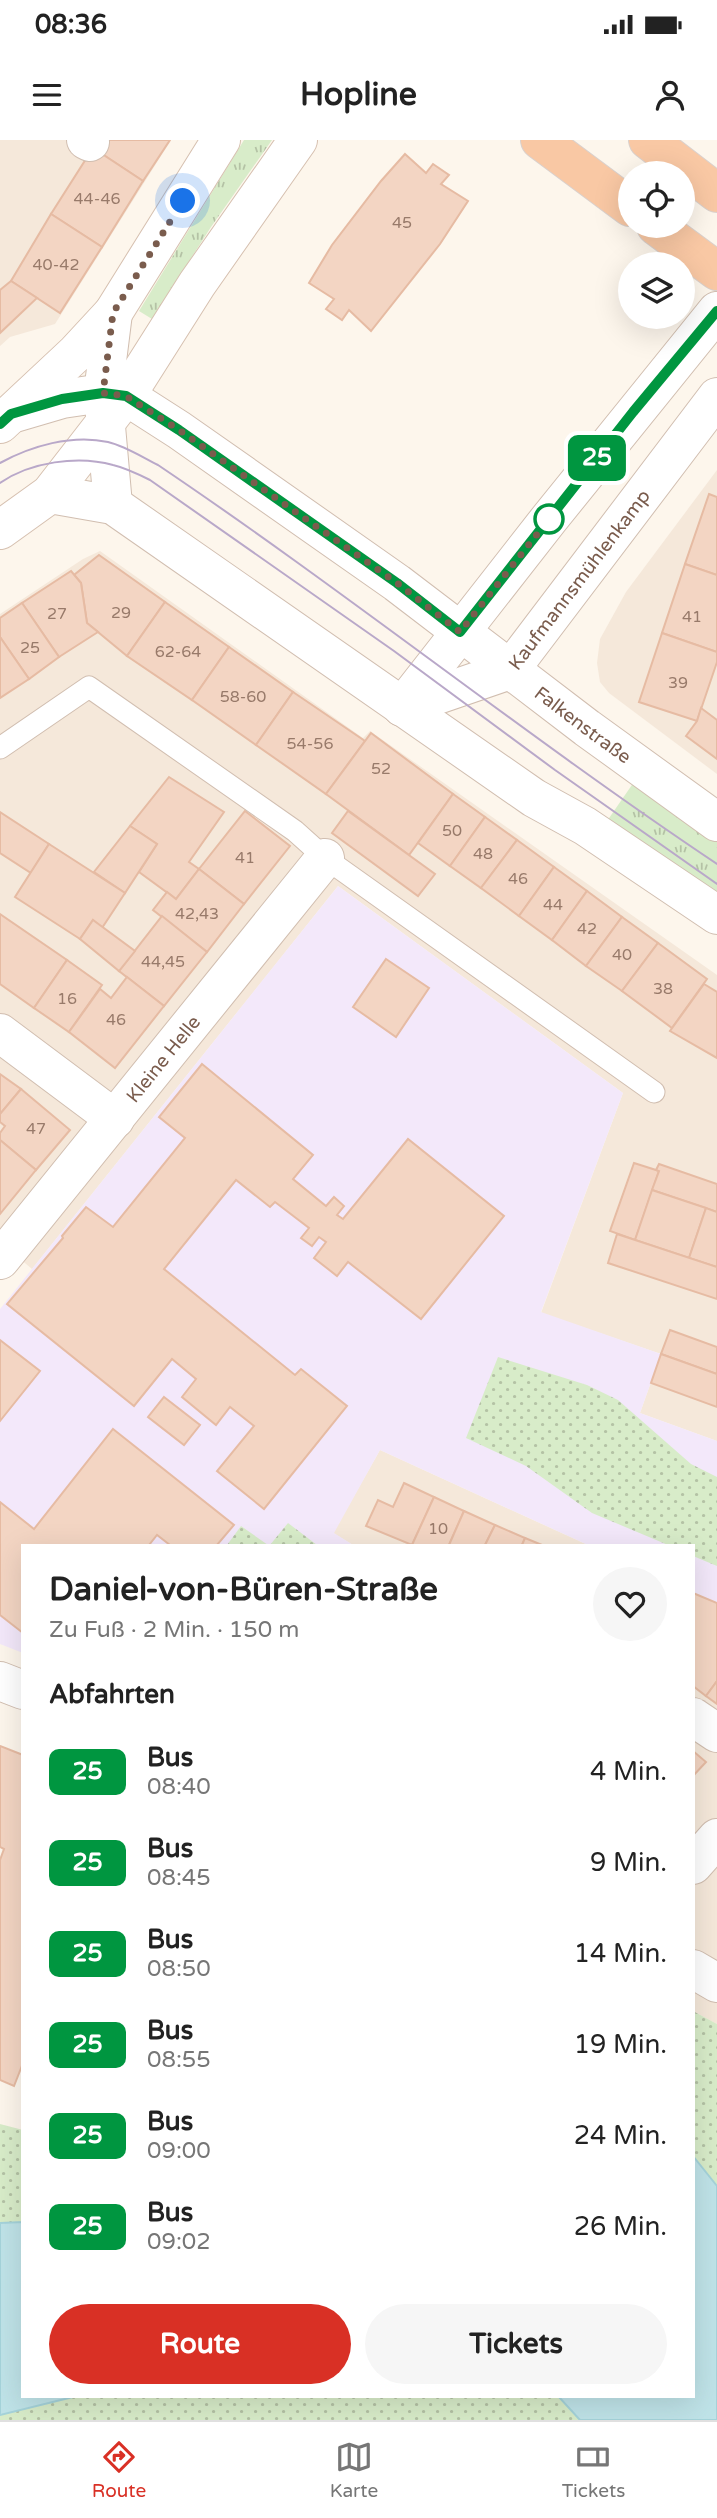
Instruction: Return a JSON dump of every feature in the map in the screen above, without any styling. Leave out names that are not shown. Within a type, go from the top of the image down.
[{"type":"highway","points":[[540,140],[618,197]]},
{"type":"highway","points":[[648,140],[717,192]]},
{"type":"highway","points":[[672,238],[704,261]]},
{"type":"street","points":[[6,419],[76,353],[113,313],[221,140]]},
{"type":"street","points":[[0,530],[50,494],[298,140]]},
{"type":"street","points":[[402,707],[633,412],[717,311]]},
{"type":"street","points":[[113,313],[113,505]]},
{"type":"street","name":"Kaufmannsmühlenkamp","points":[[402,707],[510,670],[717,397]]},
{"type":"street","points":[[6,419],[62,399],[112,404]]},
{"type":"street","name":"Falkenstraße","points":[[112,404],[179,430],[397,583],[717,822]]},
{"type":"street","points":[[50,494],[113,505],[534,797],[584,826],[717,915]]},
{"type":"street","name":"Kleine Helle","points":[[0,1260],[325,858]]},
{"type":"street","points":[[0,1033],[116,1119]]},
{"type":"street","points":[[0,1681],[21,1689]]},
{"type":"street","points":[[695,1718],[717,1733]]},
{"type":"street","points":[[695,1863],[717,1838]]},
{"type":"street","points":[[695,1970],[717,1983]]},
{"type":"lane","points":[[0,748],[89,687],[295,831],[325,858],[654,1093]]},
{"type":"shaded area","points":[[0,140],[171,140],[55,324],[10,337],[0,346]]},
{"type":"shaded area","points":[[717,470],[717,774],[609,693],[600,682],[597,663],[600,639],[626,592]]},
{"type":"shaded area","points":[[100,551],[363,738],[370,731],[717,975],[717,1441],[640,1413],[661,1354],[541,1313],[623,1093],[338,886],[32,1269],[0,1242],[0,614],[83,559]]},
{"type":"shaded area","points":[[338,886],[623,1093],[541,1312],[661,1354],[640,1413],[717,1441],[717,1603],[695,1594],[695,1544],[586,1544],[380,1450],[334,1533],[351,1544],[21,1544],[21,1652],[0,1644],[0,1309]]},
{"type":"shaded area","points":[[380,1450],[586,1544],[351,1544],[333,1533]]},
{"type":"shaded area","points":[[695,1594],[717,1603],[717,2024],[695,2012]]},
{"type":"green space","points":[[244,140],[272,140],[211,227],[152,319],[139,311]]},
{"type":"green space","points":[[636,779],[717,838],[717,899],[605,824]]},
{"type":"green space","points":[[498,1357],[587,1385],[618,1400],[691,1464],[717,1477],[717,1566],[695,1557],[695,1544],[666,1544],[592,1513],[526,1466],[466,1438]]},
{"type":"green space","points":[[288,1523],[316,1544],[271,1544]]},
{"type":"green space","points":[[241,1526],[267,1544],[228,1544]]},
{"type":"green space","points":[[695,2012],[717,2024],[717,2420],[0,2420],[0,2124],[21,2129],[21,2398],[695,2398]]},
{"type":"water","points":[[695,2158],[717,2186],[717,2420],[580,2420],[560,2398],[695,2398]]},
{"type":"water","points":[[21,2222],[21,2398],[69,2398],[0,2415],[0,2223]]},
{"type":"building","points":[[98,140],[170,140],[143,181],[93,148]]},
{"type":"building","points":[[93,148],[143,181],[102,247],[51,214]]},
{"type":"building","points":[[405,154],[426,173],[433,164],[449,175],[441,184],[468,201],[440,244],[371,331],[349,310],[342,320],[326,309],[334,299],[309,283],[332,245]]},
{"type":"building","points":[[51,214],[102,247],[60,313],[11,281]]},
{"type":"building","points":[[11,281],[37,298],[0,333],[0,290]]},
{"type":"building","points":[[709,494],[717,497],[717,575],[685,564]]},
{"type":"building","points":[[99,555],[165,602],[127,656],[87,623],[81,583],[74,575]]},
{"type":"building","points":[[685,564],[717,575],[717,652],[662,633]]},
{"type":"building","points":[[71,571],[81,583],[87,623],[98,632],[59,657],[22,603]]},
{"type":"building","points":[[165,602],[229,647],[192,700],[127,656]]},
{"type":"building","points":[[22,603],[59,657],[29,679],[0,637],[0,618]]},
{"type":"building","points":[[662,633],[717,652],[717,662],[697,721],[639,702]]},
{"type":"building","points":[[0,637],[29,679],[0,698]]},
{"type":"building","points":[[229,647],[293,692],[256,745],[192,700]]},
{"type":"building","points":[[293,692],[365,741],[326,794],[256,745]]},
{"type":"building","points":[[701,708],[717,720],[717,759],[686,736],[697,721]]},
{"type":"building","points":[[371,733],[453,794],[409,855],[326,794]]},
{"type":"building","points":[[169,777],[224,812],[189,862],[199,869],[176,899],[139,872],[157,844],[130,826]]},
{"type":"building","points":[[453,794],[485,817],[450,866],[418,843]]},
{"type":"building","points":[[245,811],[290,846],[244,904],[199,869]]},
{"type":"building","points":[[348,811],[435,874],[418,896],[332,833]]},
{"type":"building","points":[[0,812],[49,844],[31,873],[0,853]]},
{"type":"building","points":[[485,817],[517,840],[481,888],[450,866]]},
{"type":"building","points":[[130,826],[157,844],[125,893],[94,872]]},
{"type":"building","points":[[517,840],[554,867],[519,916],[481,888]]},
{"type":"building","points":[[49,844],[125,893],[102,928],[93,920],[80,939],[15,897]]},
{"type":"building","points":[[554,867],[587,891],[552,940],[519,916]]},
{"type":"building","points":[[199,869],[244,904],[207,952],[153,910],[167,892],[176,899]]},
{"type":"building","points":[[587,891],[622,917],[586,966],[552,940]]},
{"type":"building","points":[[0,914],[67,960],[34,1008],[0,984]]},
{"type":"building","points":[[162,916],[207,952],[164,1006],[119,971]]},
{"type":"building","points":[[622,917],[658,943],[622,991],[586,966]]},
{"type":"building","points":[[93,920],[135,951],[119,971],[80,939]]},
{"type":"building","points":[[658,943],[707,979],[672,1028],[622,991]]},
{"type":"building","points":[[386,959],[429,988],[396,1037],[353,1007]]},
{"type":"building","points":[[67,960],[102,985],[69,1032],[34,1008]]},
{"type":"building","points":[[127,977],[164,1006],[115,1068],[69,1032],[100,989],[111,998]]},
{"type":"building","points":[[704,984],[717,992],[717,1058],[670,1031]]},
{"type":"building","points":[[202,1064],[313,1155],[293,1179],[326,1206],[334,1197],[344,1206],[337,1215],[343,1219],[408,1139],[504,1216],[421,1319],[348,1262],[337,1276],[314,1258],[326,1242],[319,1237],[312,1246],[301,1238],[309,1228],[275,1202],[270,1207],[236,1180],[164,1269],[295,1375],[301,1369],[347,1406],[264,1509],[217,1471],[254,1426],[230,1407],[216,1425],[182,1397],[196,1379],[172,1359],[134,1406],[7,1304],[86,1207],[113,1227],[185,1138],[159,1117]]},
{"type":"building","points":[[0,1074],[21,1089],[0,1114]]},
{"type":"building","points":[[21,1089],[70,1130],[36,1170],[0,1140],[0,1133],[5,1126],[0,1122],[0,1114]]},
{"type":"building","points":[[0,1140],[36,1170],[0,1214]]},
{"type":"building","points":[[634,1163],[659,1171],[635,1240],[610,1231]]},
{"type":"building","points":[[659,1164],[717,1184],[717,1212],[652,1190]]},
{"type":"building","points":[[652,1190],[706,1208],[689,1258],[635,1240]]},
{"type":"building","points":[[706,1208],[717,1212],[717,1267],[689,1258]]},
{"type":"building","points":[[617,1234],[717,1267],[717,1299],[608,1263]]},
{"type":"building","points":[[670,1330],[717,1347],[717,1374],[661,1354]]},
{"type":"building","points":[[0,1340],[40,1371],[0,1421]]},
{"type":"building","points":[[661,1354],[717,1374],[717,1407],[651,1383]]},
{"type":"building","points":[[164,1397],[200,1425],[184,1445],[148,1417]]},
{"type":"building","points":[[113,1429],[234,1525],[218,1544],[169,1544],[157,1535],[150,1544],[21,1544],[21,1631],[0,1615],[0,1502],[34,1529]]},
{"type":"building","points":[[404,1483],[434,1497],[412,1544],[366,1526],[378,1500],[393,1507]]},
{"type":"building","points":[[434,1497],[464,1511],[449,1544],[412,1544]]},
{"type":"building","points":[[464,1511],[495,1525],[486,1544],[449,1544]]},
{"type":"building","points":[[495,1525],[525,1538],[522,1544],[486,1544]]},
{"type":"building","points":[[525,1538],[540,1544],[522,1544]]},
{"type":"building","points":[[695,1594],[717,1603],[717,1681],[706,1696],[695,1688]]},
{"type":"building","points":[[717,1681],[717,1704],[706,1696]]},
{"type":"building","points":[[0,1746],[21,1754],[21,2068],[14,2086],[0,2080],[0,1860],[4,1849],[0,1847]]},
{"type":"building","points":[[695,1753],[706,1762],[695,1774]]},
{"type":"tram line","points":[[0,463],[25,451],[52,443],[94,440],[127,449],[158,465],[299,563],[646,816],[717,864]]},
{"type":"tram line","points":[[0,483],[40,465],[70,461],[113,465],[150,480],[394,651],[555,770],[717,884]]},
{"type":"bus line","name":"25","points":[[0,424],[11,414],[62,399],[103,393],[126,396],[179,430],[397,583],[460,632],[633,412],[717,311]]},
{"type":"route","points":[[183,201],[113,313],[103,393],[126,396],[179,430],[397,583],[460,632],[549,519]]}]
